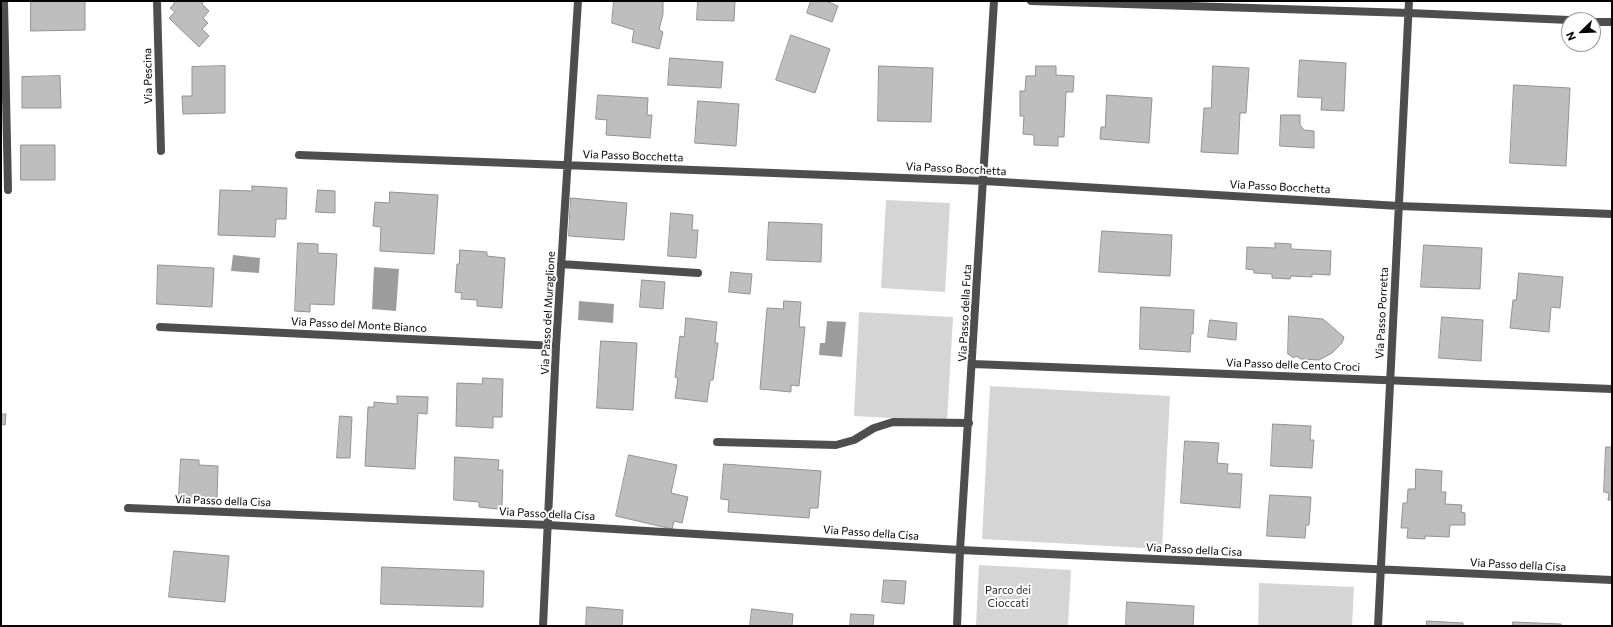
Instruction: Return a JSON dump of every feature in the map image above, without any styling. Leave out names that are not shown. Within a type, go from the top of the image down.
[{"type":"street","points":[[4,1],[8,190]]},
{"type":"street","name":"Via Pescina","points":[[157,1],[161,151]]},
{"type":"street","name":"Via Passo del Muraglione","points":[[543,626],[556,346],[578,1]]},
{"type":"street","name":"Via Passo della Futa","points":[[957,626],[960,550],[973,364],[994,1]]},
{"type":"street","points":[[1031,1],[1409,13],[1561,20]]},
{"type":"street","name":"Via Passo Porretta","points":[[1378,626],[1410,1]]},
{"type":"street","points":[[1601,22],[1612,22]]},
{"type":"street","name":"Via Passo Bocchetta","points":[[299,155],[984,181],[1399,206],[1612,214]]},
{"type":"street","points":[[561,264],[698,273]]},
{"type":"street","name":"Via Passo del Monte Bianco","points":[[160,327],[556,346]]},
{"type":"street","name":"Via Passo delle Cento Croci","points":[[973,364],[1612,389]]},
{"type":"street","points":[[717,442],[836,446],[854,440],[874,428],[893,422],[969,423]]},
{"type":"street","name":"Via Passo della Cisa","points":[[128,508],[548,525],[960,550],[1612,580]]},
{"type":"green space","points":[[886,200],[950,203],[945,292],[881,288]]},
{"type":"green space","points":[[859,312],[953,317],[947,421],[854,416]]},
{"type":"green space","points":[[990,386],[1170,396],[1162,549],[982,539]]},
{"type":"green space","name":"Parco dei Cioccati","points":[[979,565],[1071,570],[1068,626],[976,626]]},
{"type":"green space","points":[[1259,583],[1354,587],[1352,626],[1258,626]]},
{"type":"shaded area","points":[[233,255],[260,258],[259,273],[231,271]]},
{"type":"shaded area","points":[[374,267],[399,269],[396,311],[372,309]]},
{"type":"shaded area","points":[[579,301],[614,304],[613,323],[578,320]]},
{"type":"shaded area","points":[[827,321],[846,322],[842,357],[819,355],[820,343],[825,343]]},
{"type":"building","points":[[31,1],[85,1],[85,30],[31,31]]},
{"type":"building","points":[[174,1],[204,1],[202,4],[209,11],[203,18],[208,23],[202,29],[209,36],[199,47],[169,18],[175,12],[170,8],[174,4]]},
{"type":"building","points":[[614,1],[663,1],[663,14],[659,30],[663,32],[659,49],[632,42],[634,30],[612,23]]},
{"type":"building","points":[[698,1],[735,1],[734,21],[697,20]]},
{"type":"building","points":[[811,1],[826,1],[838,6],[832,22],[807,13]]},
{"type":"building","points":[[791,35],[830,49],[815,93],[776,80]]},
{"type":"building","points":[[670,58],[723,62],[721,88],[668,85]]},
{"type":"building","points":[[1300,60],[1346,63],[1344,111],[1321,110],[1322,98],[1298,97]]},
{"type":"building","points":[[225,66],[225,113],[183,114],[182,96],[192,96],[192,67]]},
{"type":"building","points":[[879,66],[933,68],[931,122],[878,121]]},
{"type":"building","points":[[1036,66],[1056,66],[1056,75],[1074,76],[1073,92],[1066,92],[1064,137],[1058,137],[1058,146],[1034,145],[1034,135],[1023,134],[1024,116],[1020,116],[1020,91],[1025,91],[1026,76],[1035,76]]},
{"type":"building","points":[[1213,66],[1249,68],[1246,113],[1240,113],[1238,154],[1201,152],[1204,108],[1211,108]]},
{"type":"building","points":[[60,76],[61,108],[22,108],[22,77]]},
{"type":"building","points":[[1514,85],[1570,88],[1566,166],[1510,163]]},
{"type":"building","points":[[598,95],[648,98],[647,115],[652,115],[650,138],[606,135],[607,120],[596,119]]},
{"type":"building","points":[[1107,95],[1152,98],[1149,143],[1100,139],[1101,127],[1105,127]]},
{"type":"building","points":[[698,101],[739,104],[736,146],[695,143]]},
{"type":"building","points":[[1281,115],[1300,115],[1300,125],[1304,130],[1314,131],[1314,148],[1280,146]]},
{"type":"building","points":[[21,145],[55,145],[55,180],[21,180]]},
{"type":"building","points":[[252,186],[287,188],[286,219],[276,219],[275,237],[218,235],[220,190],[252,191]]},
{"type":"building","points":[[318,190],[335,191],[335,213],[316,212]]},
{"type":"building","points":[[390,192],[438,195],[434,254],[380,251],[381,227],[373,226],[375,202],[389,203]]},
{"type":"building","points":[[571,198],[627,203],[624,240],[569,236]]},
{"type":"building","points":[[671,213],[693,215],[692,230],[698,230],[696,258],[668,256]]},
{"type":"building","points":[[769,222],[822,224],[821,262],[767,260]]},
{"type":"building","points":[[1102,231],[1172,235],[1170,276],[1099,272]]},
{"type":"building","points":[[298,243],[318,244],[318,253],[337,254],[334,305],[310,304],[310,312],[295,311]]},
{"type":"building","points":[[1275,243],[1291,244],[1291,249],[1331,251],[1330,275],[1312,274],[1312,277],[1291,276],[1290,279],[1272,278],[1272,274],[1254,273],[1254,270],[1246,269],[1247,247],[1275,248]]},
{"type":"building","points":[[1424,245],[1482,248],[1480,289],[1421,287]]},
{"type":"building","points":[[460,250],[487,252],[487,256],[505,258],[502,308],[477,306],[477,300],[461,299],[462,293],[455,292],[457,264],[459,264]]},
{"type":"building","points":[[158,265],[214,268],[212,307],[157,304]]},
{"type":"building","points":[[731,272],[752,274],[750,294],[729,292]]},
{"type":"building","points":[[1519,273],[1563,277],[1560,308],[1551,307],[1549,332],[1510,328],[1513,300],[1516,300]]},
{"type":"building","points":[[642,280],[665,282],[663,309],[640,307]]},
{"type":"building","points":[[784,301],[801,302],[799,327],[805,327],[799,386],[791,385],[791,392],[760,389],[767,308],[783,309]]},
{"type":"building","points":[[1141,307],[1194,310],[1193,334],[1191,333],[1190,352],[1140,349]]},
{"type":"building","points":[[1289,316],[1323,319],[1344,337],[1342,343],[1332,353],[1319,360],[1301,359],[1296,356],[1294,358],[1288,354]]},
{"type":"building","points":[[1442,317],[1483,320],[1481,361],[1439,358]]},
{"type":"building","points":[[686,318],[717,322],[715,343],[718,343],[713,380],[710,380],[707,402],[675,398],[678,378],[675,377],[680,336],[684,337]]},
{"type":"building","points":[[1210,320],[1237,323],[1236,340],[1208,337]]},
{"type":"building","points":[[601,341],[637,343],[633,410],[597,408]]},
{"type":"building","points":[[483,378],[503,379],[502,417],[493,417],[493,428],[456,426],[457,383],[482,384]]},
{"type":"building","points":[[397,396],[428,397],[427,414],[418,413],[415,469],[365,466],[368,407],[374,407],[374,402],[397,404]]},
{"type":"building","points":[[1,414],[6,414],[5,425],[1,424]]},
{"type":"building","points":[[340,416],[352,417],[350,458],[337,458]]},
{"type":"building","points":[[1273,424],[1311,426],[1310,440],[1314,440],[1312,468],[1271,466]]},
{"type":"building","points":[[1185,441],[1219,443],[1217,463],[1228,464],[1227,473],[1242,474],[1240,508],[1181,503]]},
{"type":"building","points":[[1606,447],[1612,447],[1612,500],[1608,500],[1609,493],[1604,492]]},
{"type":"building","points":[[629,455],[677,465],[671,493],[688,497],[682,523],[674,521],[672,529],[616,516]]},
{"type":"building","points":[[455,457],[499,460],[498,470],[503,470],[502,505],[497,509],[479,507],[479,502],[454,500]]},
{"type":"building","points":[[181,459],[199,460],[199,465],[218,466],[217,499],[179,497]]},
{"type":"building","points":[[724,464],[821,471],[818,508],[810,508],[809,518],[728,512],[729,500],[721,499]]},
{"type":"building","points":[[1416,469],[1442,471],[1441,492],[1446,492],[1445,504],[1462,505],[1461,512],[1465,513],[1465,525],[1450,525],[1449,537],[1425,536],[1425,539],[1407,538],[1408,528],[1401,528],[1403,503],[1407,503],[1408,489],[1415,489]]},
{"type":"building","points":[[1270,495],[1311,497],[1309,525],[1306,525],[1305,538],[1267,536]]},
{"type":"building","points":[[174,551],[229,556],[225,602],[169,597]]},
{"type":"building","points":[[382,567],[484,571],[483,607],[381,604]]},
{"type":"building","points":[[884,580],[906,581],[904,604],[882,602]]},
{"type":"building","points":[[1127,602],[1194,606],[1193,626],[1126,626]]},
{"type":"building","points":[[587,607],[623,610],[622,626],[586,626]]},
{"type":"building","points":[[752,609],[793,614],[792,626],[750,626]]},
{"type":"building","points":[[851,614],[874,615],[873,626],[850,626]]},
{"type":"building","points":[[1427,621],[1463,623],[1463,626],[1427,626]]},
{"type":"building","points":[[1513,622],[1561,624],[1561,626],[1513,626]]}]
